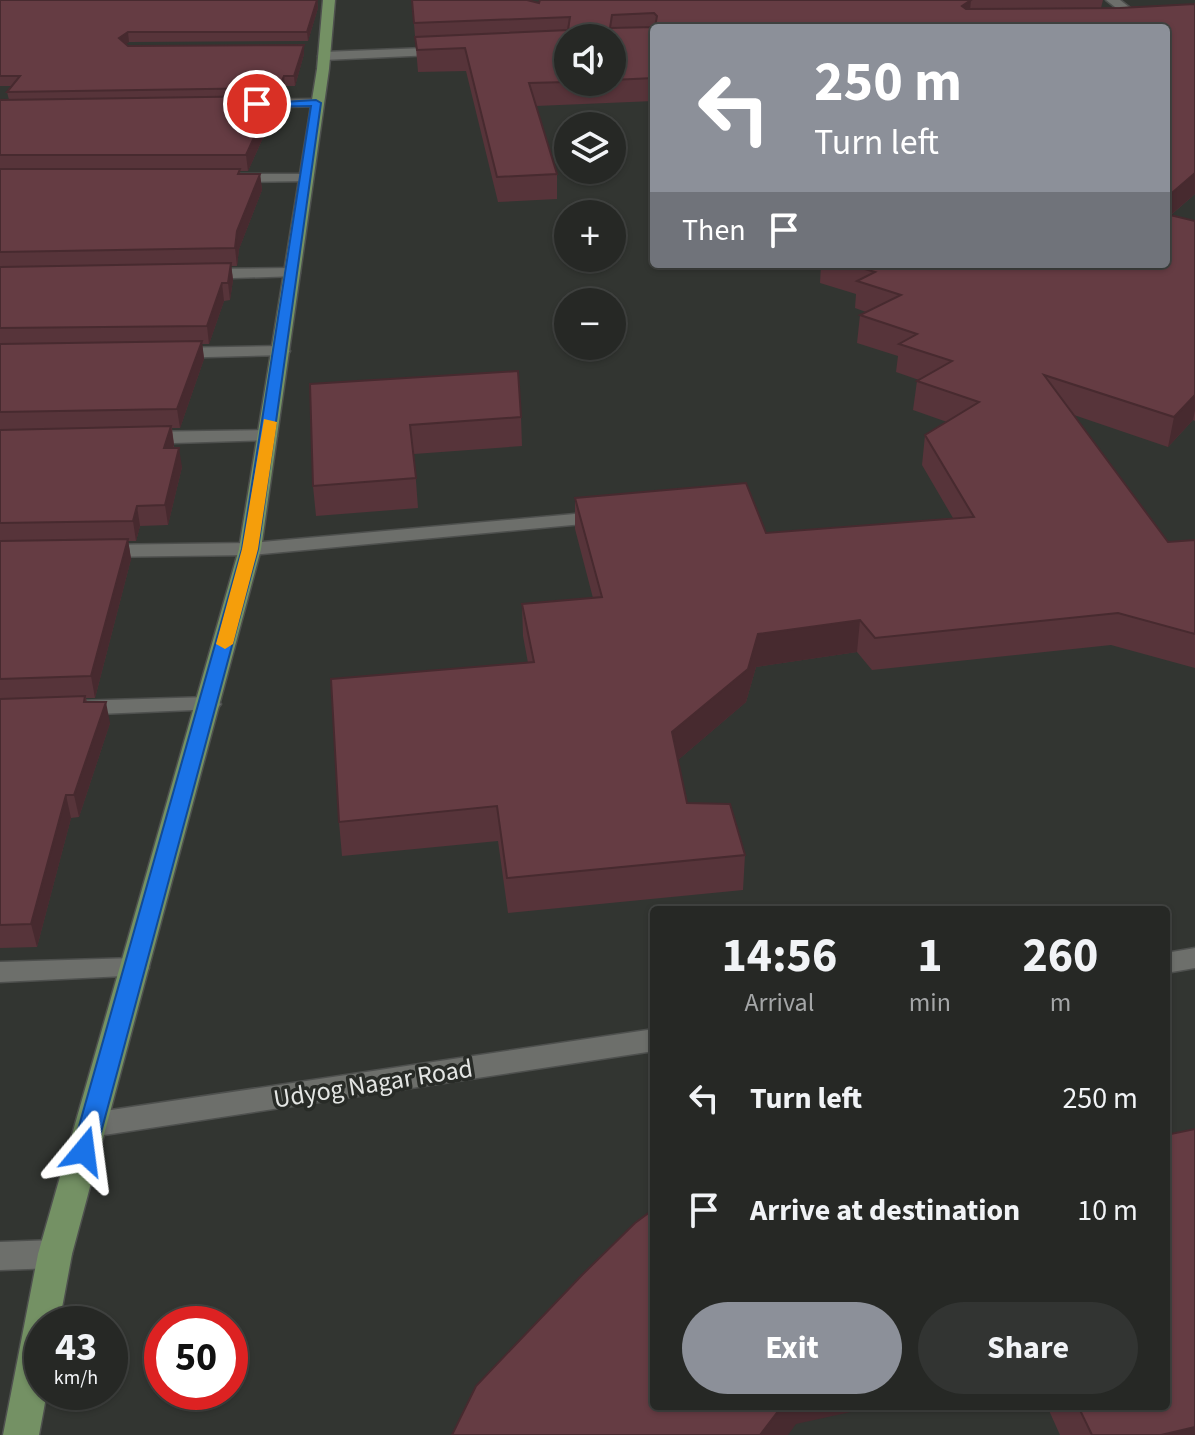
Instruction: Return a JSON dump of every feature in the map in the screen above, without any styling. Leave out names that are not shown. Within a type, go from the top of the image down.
[{"type":"main road","points":[[21,1435],[55,1254],[250,549],[306,178],[329,0]]},
{"type":"street","points":[[1110,22],[1148,20],[1112,0]]},
{"type":"street","points":[[320,51],[461,50]]},
{"type":"street","points":[[222,105],[316,103]]},
{"type":"street","points":[[217,178],[306,178]]},
{"type":"street","points":[[184,274],[292,273]]},
{"type":"street","points":[[156,353],[281,351]]},
{"type":"street","points":[[126,438],[267,436]]},
{"type":"street","points":[[78,551],[250,549],[622,516]]},
{"type":"street","points":[[45,709],[209,704]]},
{"type":"street","points":[[1170,962],[1195,958]]},
{"type":"street","points":[[0,972],[135,968]]},
{"type":"street","name":"Udyog Nagar Road","points":[[91,1125],[650,1041]]},
{"type":"street","points":[[0,1256],[55,1254]]},
{"type":"building","points":[[0,0],[317,0],[307,32],[128,32],[119,38],[128,46],[304,45],[294,76],[284,76],[279,88],[7,92],[20,76],[0,76]]},
{"type":"building","points":[[412,0],[527,0],[539,3],[540,0],[971,0],[962,6],[966,9],[1195,4],[1195,173],[1170,195],[1170,24],[656,24],[657,16],[654,13],[612,15],[611,24],[569,24],[570,17],[414,23]]},
{"type":"building","points":[[650,27],[650,78],[626,79],[626,28]]},
{"type":"building","points":[[554,31],[554,82],[529,83],[554,164],[554,174],[497,177],[465,48],[417,50],[415,37]]},
{"type":"building","points":[[273,96],[246,155],[0,155],[0,100]]},
{"type":"building","points":[[0,169],[240,169],[238,174],[260,174],[237,231],[235,248],[0,252]]},
{"type":"building","points":[[1170,215],[1195,221],[1195,395],[1174,417],[1044,375],[1168,542],[1195,540],[1195,634],[1118,613],[875,638],[860,620],[758,634],[748,669],[672,732],[687,803],[730,804],[745,855],[507,878],[497,806],[339,822],[331,679],[534,662],[522,604],[602,597],[575,498],[746,483],[766,533],[974,517],[925,435],[979,402],[917,381],[952,361],[899,344],[917,334],[860,315],[901,295],[857,281],[875,272],[862,268],[1170,268]]},
{"type":"building","points":[[231,263],[228,283],[222,283],[207,326],[0,328],[0,267]]},
{"type":"building","points":[[202,341],[177,409],[0,412],[0,344]]},
{"type":"building","points":[[518,371],[521,417],[410,425],[416,478],[313,486],[310,384]]},
{"type":"building","points":[[171,426],[164,448],[179,448],[165,505],[137,506],[133,521],[0,523],[0,430]]},
{"type":"building","points":[[128,539],[91,676],[0,679],[0,541]]},
{"type":"building","points":[[85,696],[84,702],[106,702],[74,795],[66,795],[31,924],[0,925],[0,699]]},
{"type":"building","points":[[1195,1129],[1195,1427],[1161,1435],[1092,1435],[1080,1410],[1170,1410],[1170,1134]]},
{"type":"building","points":[[650,1212],[650,1410],[779,1410],[760,1435],[452,1435],[476,1386],[635,1223]]},
{"type":"slow traffic","points":[[225,644],[250,549],[269,422]]},
{"type":"route","points":[[84,1151],[250,549],[297,248],[316,103],[257,104]]}]
